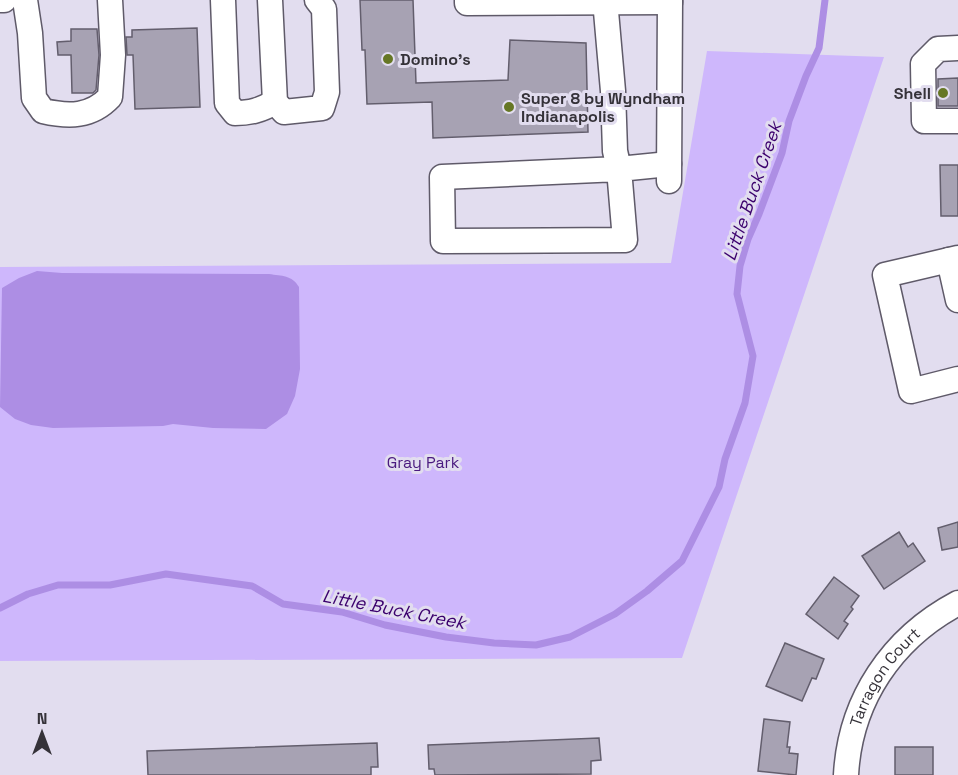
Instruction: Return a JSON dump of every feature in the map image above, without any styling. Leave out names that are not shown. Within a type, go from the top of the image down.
[{"type":"street","points":[[25,0],[34,98],[43,111],[59,115],[83,114],[100,107],[110,97],[113,55],[110,0]]},
{"type":"street","points":[[224,0],[227,103],[235,113],[250,113],[262,110],[275,102]]},
{"type":"street","points":[[270,0],[275,102],[284,112],[322,108],[327,92],[324,9],[317,0]]},
{"type":"street","points":[[467,0],[467,3],[605,1],[670,1],[669,172],[619,169],[442,177],[443,241],[625,240],[619,169],[615,151],[613,91],[605,1]]},
{"type":"street","points":[[958,48],[938,49],[923,64],[924,121],[958,121]]},
{"type":"street","points":[[958,300],[954,259],[885,275],[911,392],[958,379]]},
{"type":"street","name":"Tarragon Court","points":[[846,775],[851,734],[873,680],[903,642],[934,617],[958,603]]},
{"type":"green space","name":"Gray Park","points":[[707,51],[884,57],[682,658],[0,661],[0,267],[671,263]]},
{"type":"shaded area","points":[[37,271],[269,274],[290,278],[299,287],[300,369],[295,396],[287,414],[266,429],[213,428],[173,424],[53,428],[31,425],[15,419],[0,407],[2,288]]},
{"type":"building","points":[[360,0],[413,0],[416,83],[508,80],[510,40],[586,43],[588,132],[433,138],[432,102],[367,104]]},
{"type":"building","points":[[197,28],[200,107],[135,109],[133,55],[127,55],[126,37],[132,37],[132,30]]},
{"type":"building","points":[[71,29],[97,29],[99,55],[96,90],[93,93],[72,93],[71,55],[58,55],[57,42],[71,41]]},
{"type":"building","name":"Shell","points":[[958,78],[958,106],[938,106],[938,79]]},
{"type":"building","points":[[940,165],[958,165],[958,216],[941,216]]},
{"type":"building","points":[[958,522],[958,547],[942,550],[938,528]]},
{"type":"building","points":[[899,532],[908,547],[913,543],[925,561],[884,589],[862,556]]},
{"type":"building","points":[[834,577],[859,596],[844,621],[848,624],[838,639],[806,614]]},
{"type":"building","points":[[785,643],[824,659],[816,679],[812,678],[802,701],[766,686]]},
{"type":"building","points":[[764,719],[790,722],[787,747],[790,747],[789,753],[798,754],[796,775],[758,771]]},
{"type":"building","points":[[599,738],[601,760],[591,761],[591,774],[435,775],[434,769],[429,769],[428,745]]},
{"type":"building","points":[[377,743],[378,767],[371,767],[371,775],[148,775],[147,751]]},
{"type":"building","points":[[895,747],[933,747],[933,775],[895,775]]},
{"type":"waterway","name":"Little Buck Creek","points":[[0,608],[28,594],[58,585],[110,585],[166,574],[252,586],[283,604],[342,612],[385,625],[446,637],[536,645],[570,637],[615,614],[647,591],[682,561],[719,487],[725,459],[745,403],[753,356],[737,294],[740,266],[748,239],[782,153],[789,121],[819,48],[825,0]]},
{"type":"place","name":"Domino's","points":[[388,59]]},
{"type":"place","name":"Shell","points":[[943,93]]},
{"type":"place","name":"Super 8 by Wyndham Indianapolis","points":[[509,107]]}]
